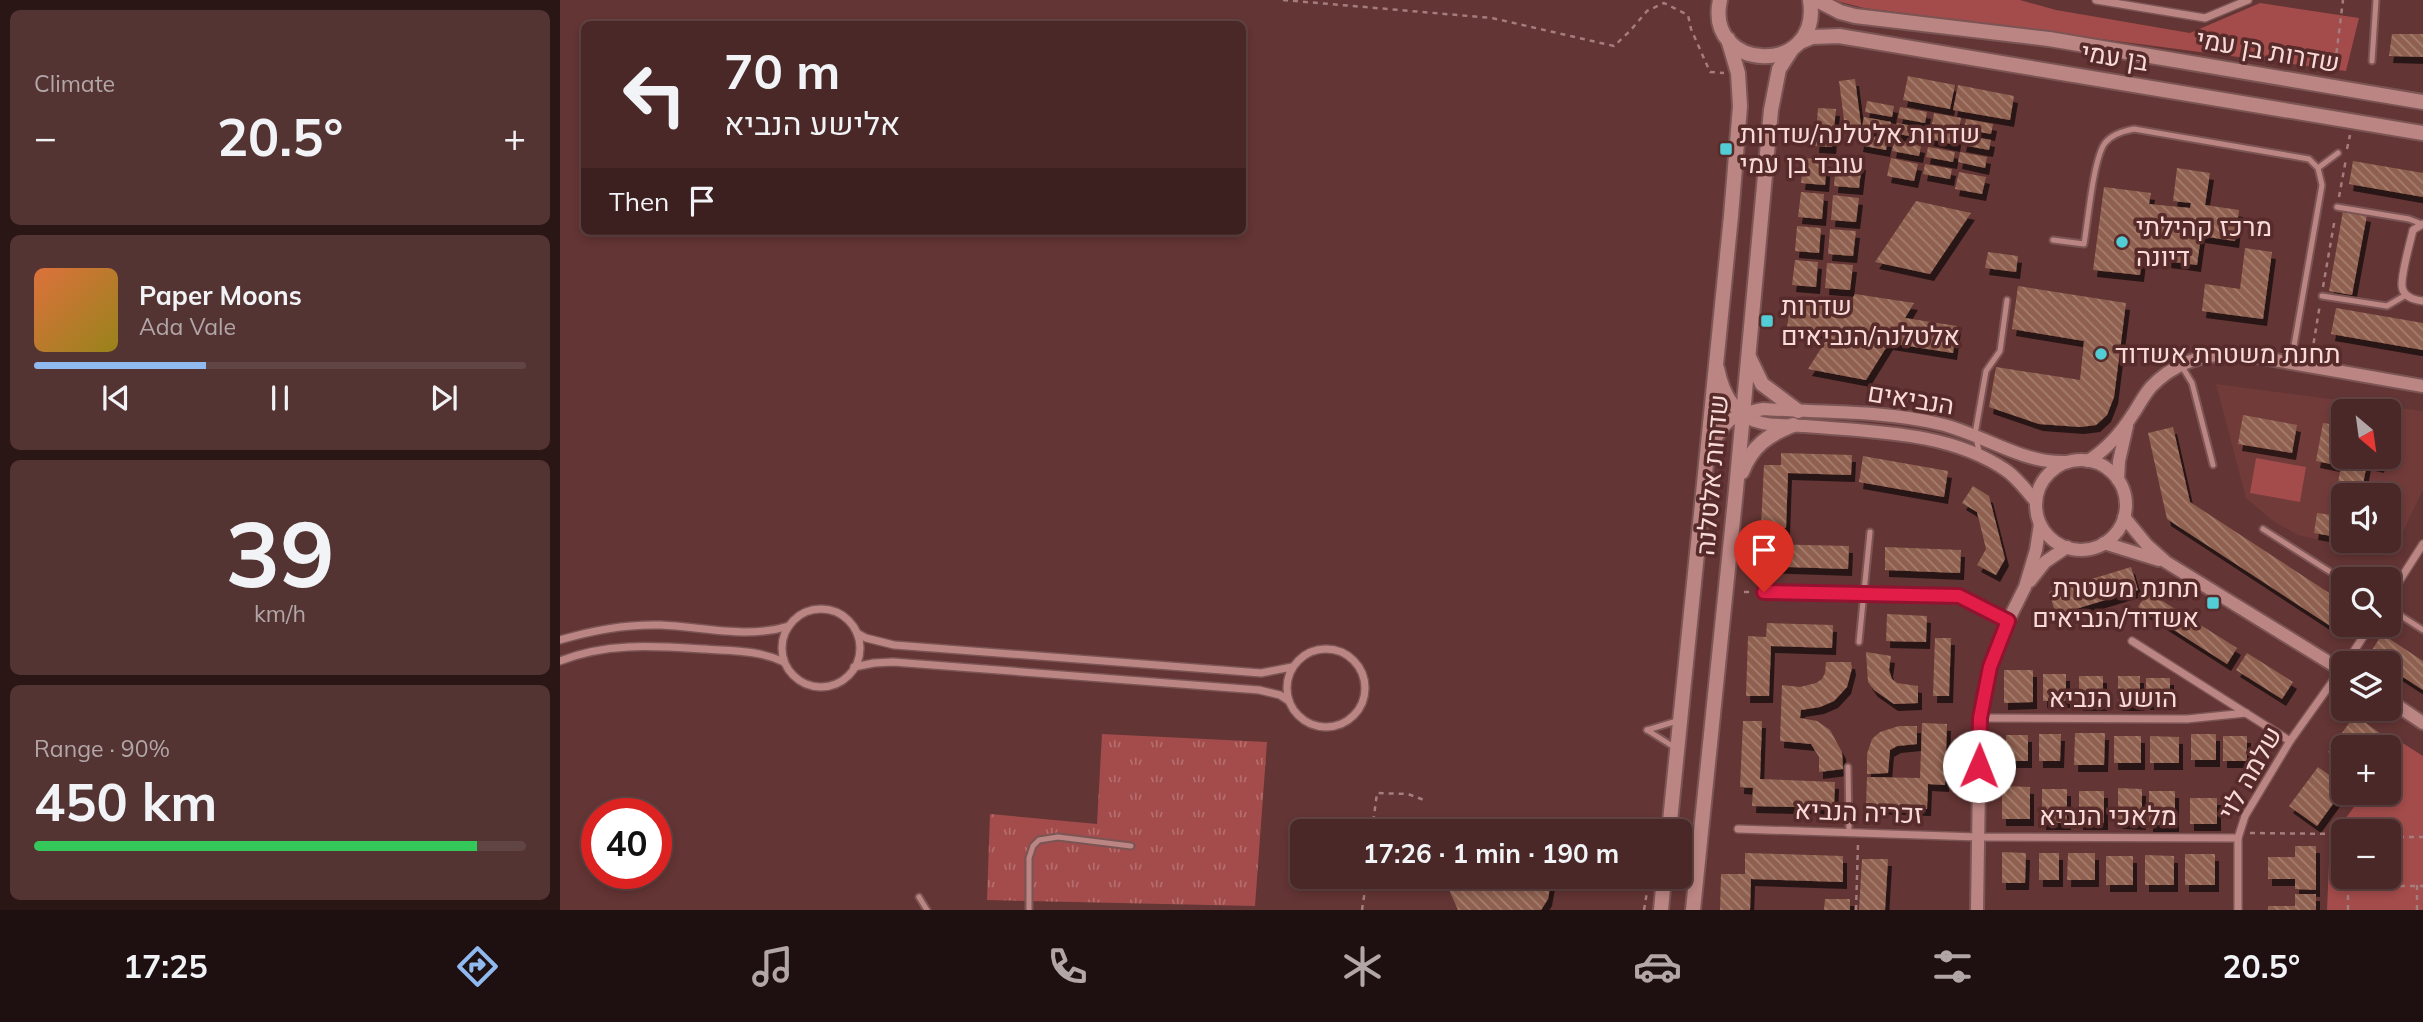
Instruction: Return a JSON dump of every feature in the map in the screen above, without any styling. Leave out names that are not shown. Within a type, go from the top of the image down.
[{"type":"main road","name":"שדרות אלטלנה","points":[[1670,819],[1740,106],[1738,74],[1728,39],[1720,23],[1720,0]]},
{"type":"main road","name":"שדרות אלטלנה","points":[[1693,910],[1771,110],[1779,69],[1809,27],[1812,9],[1810,0]]},
{"type":"main road","name":"שדרות בן עמי","points":[[1817,0],[1840,12],[1855,16],[2049,39],[2423,102]]},
{"type":"main road","name":"בן עמי","points":[[1728,39],[1741,51],[1758,57],[1775,56],[1812,37],[1839,36],[2423,133]]},
{"type":"main road","points":[[1736,490],[1743,468],[1757,445],[1796,418],[1762,384],[1747,351]]},
{"type":"main road","points":[[1660,908],[1662,889]]},
{"type":"street","points":[[2096,0],[2205,18],[2248,0]]},
{"type":"street","points":[[2422,224],[2413,230],[2402,286],[2406,295],[2423,301]]},
{"type":"street","points":[[2088,461],[2103,451],[2128,422],[2150,388],[2181,365],[2204,356],[2225,354],[2423,386]]},
{"type":"street","points":[[1707,454],[1725,424],[1742,413],[1731,404],[1721,385],[1717,358]]},
{"type":"street","name":"הנביאים","points":[[1742,413],[1761,423],[1796,418],[1916,418],[1975,434],[2038,461],[2067,462]]},
{"type":"street","name":"הנביאים","points":[[1796,418],[1931,440],[1982,457],[2018,480],[2036,502]]},
{"type":"street","points":[[2040,524],[2056,542],[2067,547],[2086,550],[2113,536],[2124,517],[2125,504],[2118,480],[2119,461],[2128,422]]},
{"type":"street","points":[[1977,910],[1980,718],[1990,667],[2025,587],[2036,550],[2040,524],[2036,502],[2042,482],[2067,462],[2088,461],[2099,464],[2118,480]]},
{"type":"street","points":[[2124,517],[2147,545],[2166,562],[2331,661]]},
{"type":"street","points":[[2104,543],[2166,562]]},
{"type":"street","points":[[2401,578],[2423,544]]},
{"type":"street","points":[[2025,587],[2045,562],[2067,547]]},
{"type":"street","points":[[1764,592],[1959,596],[2008,621]]},
{"type":"street","points":[[857,633],[860,650],[854,667],[841,681],[822,687],[813,686],[795,677],[784,662],[782,643],[789,626],[811,610],[828,610],[842,615],[857,633],[866,638],[894,645],[1261,673],[1292,667]]},
{"type":"street","points":[[560,640],[606,629],[634,626],[659,625],[761,633],[789,626]]},
{"type":"street","name":"הושע הנביא","points":[[2132,641],[2290,741]]},
{"type":"street","points":[[560,661],[608,648],[659,646],[758,653],[784,662]]},
{"type":"street","points":[[1326,649],[1342,652],[1358,665],[1362,673],[1364,692],[1358,710],[1342,723],[1333,726],[1313,725],[1292,708],[1289,701],[1287,683],[1292,667],[1311,652],[1326,649]]},
{"type":"street","points":[[854,667],[893,662],[1259,690],[1280,695],[1289,701]]},
{"type":"street","name":"שלמה לוי","points":[[2238,910],[2239,836],[2245,816],[2290,741],[2331,685]]},
{"type":"street","points":[[2401,709],[2423,723]]},
{"type":"street","name":"הושע הנביא","points":[[1980,718],[2187,719],[2246,713]]},
{"type":"street","name":"זכריה הנביא","points":[[1738,829],[1978,837]]},
{"type":"street","name":"מלאכי הנביא","points":[[1978,837],[2239,836]]},
{"type":"lane","points":[[2372,61],[2376,0]]},
{"type":"lane","points":[[2053,240],[2084,244],[2099,153],[2112,137],[2123,131],[2134,129],[2309,159],[2318,168],[2322,185],[2291,364]]},
{"type":"lane","points":[[2318,168],[2338,153]]},
{"type":"lane","points":[[2337,207],[2409,219],[2422,224]]},
{"type":"lane","points":[[2322,296],[2387,306],[2406,295]]},
{"type":"lane","points":[[1982,457],[1975,434],[1986,371],[2000,351],[2007,300]]},
{"type":"lane","points":[[2181,365],[2192,383],[2213,465]]},
{"type":"lane","points":[[2263,529],[2331,572]]},
{"type":"lane","points":[[1859,642],[1870,532]]},
{"type":"lane","points":[[2401,616],[2423,630]]},
{"type":"lane","points":[[1677,749],[1647,730],[1680,719]]},
{"type":"lane","points":[[1848,767],[1849,833]]},
{"type":"lane","points":[[1029,910],[1028,858],[1033,846],[1039,841],[1058,837],[1130,846]]},
{"type":"lane","points":[[919,897],[927,910]]},
{"type":"path","points":[[1283,0],[1492,18],[1614,47],[1647,11],[1664,3],[1688,15],[1691,29],[1710,72],[1738,74]]},
{"type":"path","points":[[2332,87],[2343,0]]},
{"type":"path","points":[[2309,367],[2352,121]]},
{"type":"path","points":[[1374,819],[1377,793],[1408,794],[1424,800]]},
{"type":"path","points":[[1856,910],[1859,833]]},
{"type":"path","points":[[2239,836],[2331,834]]},
{"type":"path","points":[[2401,837],[2423,837]]},
{"type":"path","points":[[2401,886],[2423,886]]},
{"type":"path","points":[[2417,886],[2417,910]]},
{"type":"path","points":[[1362,910],[1365,889]]},
{"type":"path","points":[[1644,910],[1647,889]]},
{"type":"path","points":[[2348,889],[2348,910]]},
{"type":"shaded area","points":[[2216,384],[2331,399],[2331,469],[2401,469],[2401,408],[2423,411],[2423,490],[2401,535],[2401,483],[2331,483],[2331,542],[2298,535],[2273,521],[2246,498]]},
{"type":"green space","points":[[1833,0],[2020,0],[2056,10],[2190,33],[2260,3],[2359,18],[2346,71],[1864,8]]},
{"type":"green space","points":[[2256,458],[2306,467],[2300,502],[2250,493]]},
{"type":"green space","points":[[1102,734],[1267,742],[1255,906],[987,900],[990,814],[1097,824]]},
{"type":"green space","points":[[2401,742],[2423,756],[2423,910],[2327,910],[2331,839],[2331,889],[2401,889],[2401,819],[2345,819],[2355,805],[2401,805]]},
{"type":"building","points":[[2392,34],[2423,34],[2423,57],[2389,56]]},
{"type":"building","points":[[1908,76],[1955,85],[1950,109],[1903,100]]},
{"type":"building","points":[[1855,79],[1861,125],[1845,127],[1839,81]]},
{"type":"building","points":[[1958,85],[2014,96],[2010,120],[1953,110]]},
{"type":"building","points":[[1867,101],[1894,106],[1892,117],[1865,112]]},
{"type":"building","points":[[1900,107],[1927,112],[1925,123],[1898,118]]},
{"type":"building","points":[[1818,108],[1836,109],[1832,147],[1815,146]]},
{"type":"building","points":[[1934,113],[1961,118],[1959,129],[1932,124]]},
{"type":"building","points":[[1864,117],[1891,122],[1889,133],[1862,127]]},
{"type":"building","points":[[1966,119],[1993,124],[1991,134],[1964,129]]},
{"type":"building","points":[[1897,123],[1924,128],[1922,139],[1895,133]]},
{"type":"building","points":[[1932,129],[1958,134],[1956,145],[1929,139]]},
{"type":"building","points":[[1861,135],[1888,140],[1886,150],[1859,145]]},
{"type":"building","points":[[1964,135],[1991,140],[1989,150],[1962,145]]},
{"type":"building","points":[[1894,141],[1921,146],[1919,156],[1892,151]]},
{"type":"building","points":[[1928,147],[1955,152],[1953,162],[1926,157]]},
{"type":"building","points":[[1960,152],[1987,157],[1985,168],[1958,162]]},
{"type":"building","points":[[1804,158],[1827,160],[1825,185],[1801,183]]},
{"type":"building","points":[[1891,158],[1918,164],[1914,181],[1887,176]]},
{"type":"building","points":[[1836,161],[1862,163],[1859,188],[1834,186]]},
{"type":"building","points":[[2353,161],[2423,173],[2423,197],[2349,184]]},
{"type":"building","points":[[1925,164],[1952,169],[1950,179],[1923,174]]},
{"type":"building","points":[[2177,168],[2210,173],[2205,205],[2239,210],[2235,241],[2201,236],[2197,265],[2167,261],[2168,251],[2143,248],[2140,275],[2093,270],[2104,187],[2151,193],[2149,204],[2190,208],[2191,203],[2173,201]]},
{"type":"building","points":[[1959,172],[1986,177],[1982,194],[1955,189]]},
{"type":"building","points":[[1801,192],[1824,194],[1822,219],[1798,217]]},
{"type":"building","points":[[1833,195],[1859,198],[1856,222],[1831,220]]},
{"type":"building","points":[[1916,201],[1971,213],[1930,274],[1875,262]]},
{"type":"building","points":[[2343,211],[2367,215],[2352,295],[2329,291]]},
{"type":"building","points":[[1797,226],[1821,228],[1819,253],[1795,251]]},
{"type":"building","points":[[1830,229],[1856,231],[1853,256],[1828,254]]},
{"type":"building","points":[[2245,248],[2272,252],[2263,319],[2202,311],[2205,284],[2240,289]]},
{"type":"building","points":[[1988,252],[2018,256],[2016,272],[1985,268]]},
{"type":"building","points":[[1795,260],[1818,262],[1816,287],[1792,285]]},
{"type":"building","points":[[1827,263],[1853,265],[1850,290],[1825,288]]},
{"type":"building","name":"תחנת משטרת אשדוד","points":[[2018,286],[2126,303],[2114,397],[2107,415],[2096,425],[2080,427],[2039,424],[1989,407],[1996,367],[2080,380],[2084,341],[2012,329]]},
{"type":"building","points":[[1855,294],[1914,303],[1905,318],[1957,326],[1953,353],[1889,343],[1866,380],[1808,369],[1830,334],[1787,327],[1791,301],[1846,309]]},
{"type":"building","points":[[2336,308],[2423,323],[2423,350],[2331,334]]},
{"type":"building","points":[[2243,415],[2297,425],[2292,453],[2238,444]]},
{"type":"building","points":[[2323,423],[2331,424],[2331,464],[2316,461]]},
{"type":"building","points":[[2173,427],[2190,502],[2331,594],[2331,626],[2167,519],[2148,433]]},
{"type":"building","points":[[1781,453],[1852,455],[1851,475],[1788,473],[1786,528],[1761,527],[1764,465],[1781,465]]},
{"type":"building","points":[[1863,456],[1948,471],[1944,497],[1859,482]]},
{"type":"building","points":[[2340,469],[2366,469],[2363,483],[2338,483]]},
{"type":"building","points":[[1973,486],[1989,496],[2005,559],[1996,575],[1977,565],[1986,549],[1977,512],[1962,503]]},
{"type":"building","points":[[2317,513],[2331,515],[2331,536],[2314,533]]},
{"type":"building","points":[[1763,544],[1849,546],[1848,569],[1762,566]]},
{"type":"building","points":[[1885,547],[1961,550],[1960,573],[1885,570]]},
{"type":"building","points":[[2131,567],[2138,590],[2056,615],[2049,592]]},
{"type":"building","points":[[2148,592],[2237,648],[2227,664],[2138,607]]},
{"type":"building","points":[[1887,614],[1927,616],[1926,642],[1886,641]]},
{"type":"building","points":[[1767,623],[1833,625],[1832,648],[1771,646],[1769,696],[1746,696],[1748,636],[1766,637]]},
{"type":"building","points":[[2380,637],[2387,637],[2423,661],[2423,690],[2401,676],[2401,651],[2371,651]]},
{"type":"building","points":[[1935,638],[1951,638],[1949,696],[1933,696]]},
{"type":"building","points":[[1866,652],[1891,656],[1889,670],[1892,679],[1897,683],[1918,686],[1918,703],[1894,704],[1874,690],[1868,682]]},
{"type":"building","points":[[2247,653],[2293,682],[2282,699],[2236,670]]},
{"type":"building","points":[[1826,662],[1851,662],[1852,668],[1847,687],[1834,701],[1820,707],[1801,710],[1800,718],[1817,721],[1830,730],[1842,752],[1843,769],[1819,772],[1819,757],[1811,744],[1780,741],[1782,685],[1800,687],[1816,683],[1825,673]]},
{"type":"building","points":[[2004,670],[2033,670],[2033,702],[2004,703]]},
{"type":"building","points":[[2043,674],[2066,674],[2066,701],[2043,701]]},
{"type":"building","points":[[2079,676],[2103,676],[2103,704],[2079,704]]},
{"type":"building","points":[[2118,676],[2140,676],[2140,704],[2118,704]]},
{"type":"building","points":[[2146,678],[2170,678],[2170,703],[2146,703]]},
{"type":"building","points":[[1743,721],[1762,721],[1760,779],[1835,782],[1834,808],[1752,806],[1753,788],[1740,787]]},
{"type":"building","points":[[2351,721],[2363,721],[2381,734],[2380,735],[2340,735]]},
{"type":"building","points":[[1922,723],[1947,724],[1945,785],[1928,784],[1927,809],[1866,807],[1867,777],[1920,778]]},
{"type":"building","points":[[1899,726],[1917,726],[1917,744],[1897,746],[1890,750],[1888,773],[1867,774],[1867,754],[1872,739],[1880,732]]},
{"type":"building","points":[[2075,733],[2105,733],[2104,765],[2074,765]]},
{"type":"building","points":[[2039,734],[2061,734],[2060,761],[2039,761]]},
{"type":"building","points":[[2191,734],[2216,734],[2216,760],[2191,760]]},
{"type":"building","points":[[2006,735],[2028,735],[2028,761],[2006,761]]},
{"type":"building","points":[[2114,736],[2141,736],[2141,763],[2114,763]]},
{"type":"building","points":[[2150,736],[2179,737],[2179,763],[2150,763]]},
{"type":"building","points":[[2223,736],[2247,736],[2247,761],[2223,761]]},
{"type":"building","points":[[2318,767],[2331,776],[2332,805],[2317,826],[2289,806]]},
{"type":"building","points":[[2002,786],[2030,787],[2030,819],[2002,819]]},
{"type":"building","points":[[2118,788],[2142,789],[2142,823],[2118,822]]},
{"type":"building","points":[[2042,789],[2067,789],[2067,823],[2042,823]]},
{"type":"building","points":[[2079,791],[2104,791],[2104,823],[2079,823]]},
{"type":"building","points":[[2149,791],[2175,791],[2175,825],[2149,825]]},
{"type":"building","points":[[2190,798],[2217,798],[2217,824],[2190,824]]},
{"type":"building","points":[[2295,846],[2316,846],[2316,890],[2295,889],[2295,879],[2268,879],[2268,857],[2295,857]]},
{"type":"building","points":[[2002,852],[2026,853],[2025,883],[2002,883]]},
{"type":"building","points":[[1745,853],[1843,856],[1843,882],[1751,879],[1750,910],[1720,910],[1721,874],[1745,874]]},
{"type":"building","points":[[2039,853],[2059,853],[2059,880],[2039,880]]},
{"type":"building","points":[[2068,853],[2095,853],[2095,880],[2067,880]]},
{"type":"building","points":[[2185,854],[2215,854],[2215,885],[2185,885]]},
{"type":"building","points":[[2145,855],[2174,856],[2174,885],[2145,885]]},
{"type":"building","points":[[2106,856],[2133,856],[2133,885],[2106,885]]},
{"type":"building","points":[[1862,859],[1888,859],[1885,910],[1859,910]]},
{"type":"building","points":[[1450,889],[1550,889],[1548,899],[1541,910],[1458,910]]},
{"type":"building","points":[[2295,894],[2316,894],[2316,910],[2268,910],[2268,906],[2295,906]]},
{"type":"building","points":[[1825,899],[1850,899],[1850,910],[1824,910]]},
{"type":"place","name":"שדרות אלטלנה/שדרות עובד בן עמי","points":[[1726,149]]},
{"type":"place","name":"מרכז קהילתי דיונה","points":[[2122,242]]},
{"type":"place","name":"שדרות אלטלנה/הנביאים","points":[[1767,321]]},
{"type":"place","name":"תחנת משטרת אשדוד","points":[[2101,354]]},
{"type":"place","name":"תחנת משטרת אשדוד/הנביאים","points":[[2213,603]]},
{"type":"route","points":[[1764,592],[1959,596],[2008,621],[1990,667],[1980,718],[1979,766]]}]
